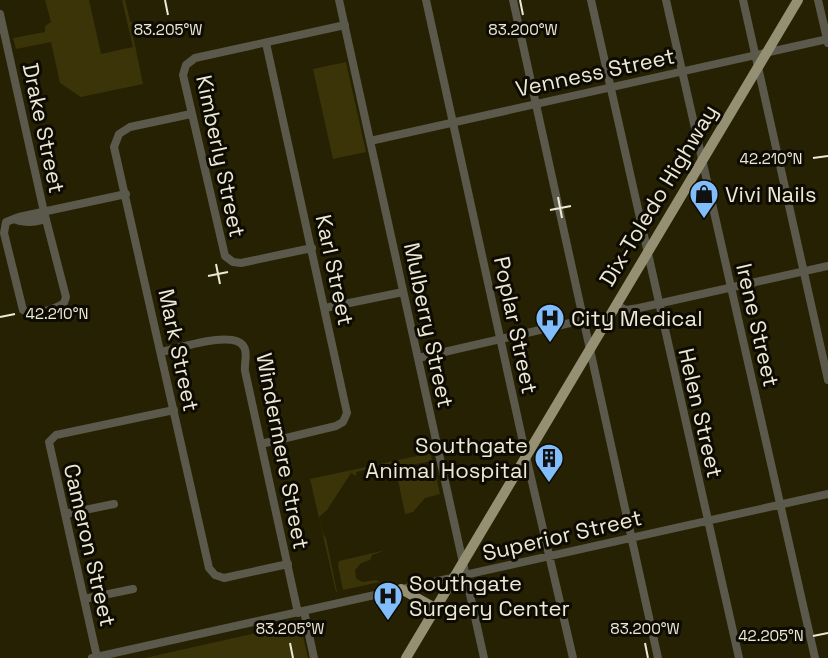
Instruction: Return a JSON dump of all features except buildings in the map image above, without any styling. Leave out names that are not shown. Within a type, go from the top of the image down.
[{"type":"main road","name":"Dix-Toledo Highway","points":[[406,658],[702,160],[760,58],[798,0]]},
{"type":"main road","points":[[401,589],[435,608]]},
{"type":"street","name":"Mulberry Street","points":[[339,0],[484,658]]},
{"type":"street","name":"Poplar Street","points":[[426,0],[526,456],[573,658]]},
{"type":"street","points":[[513,0],[658,658]]},
{"type":"street","name":"Helen Street","points":[[591,0],[739,658]]},
{"type":"street","name":"Irene Street","points":[[666,0],[815,658]]},
{"type":"street","points":[[743,0],[760,58],[828,380]]},
{"type":"street","points":[[818,0],[828,41]]},
{"type":"street","name":"Drake Street","points":[[0,14],[65,300],[59,307],[32,313],[25,312],[20,304],[4,229],[6,222],[14,219],[45,215]]},
{"type":"street","name":"Kimberly Street","points":[[312,248],[241,263],[233,262],[225,256],[191,114],[183,75],[184,68],[195,58],[345,25]]},
{"type":"street","name":"Venness Street","points":[[370,141],[682,71],[760,58],[828,41]]},
{"type":"street","name":"Karl Street","points":[[261,444],[329,429],[342,423],[346,409],[266,43]]},
{"type":"street","name":"Mark Street","points":[[191,114],[130,127],[119,134],[114,147],[209,568],[215,575],[224,578],[288,564]]},
{"type":"street","points":[[45,215],[126,194]]},
{"type":"street","points":[[616,305],[626,310],[659,304],[828,266]]},
{"type":"street","points":[[325,308],[403,291]]},
{"type":"street","points":[[418,358],[583,320]]},
{"type":"street","name":"Windermere Street","points":[[161,352],[226,338],[240,342],[245,351],[245,371],[261,444],[288,564],[314,658]]},
{"type":"street","name":"Cameron Street","points":[[94,658],[84,599],[49,442],[56,435],[174,410]]},
{"type":"street","name":"Superior Street","points":[[94,658],[828,494]]},
{"type":"street","points":[[65,514],[114,504]]},
{"type":"street","points":[[84,599],[133,589]]},
{"type":"shaded area","points":[[45,0],[89,0],[101,54],[133,47],[122,0],[125,0],[130,21],[134,25],[131,26],[143,84],[81,97],[60,83],[51,42],[16,49],[13,38],[45,32],[45,26],[51,22]]},
{"type":"shaded area","points":[[346,62],[366,152],[333,159],[313,69]]},
{"type":"shaded area","points":[[431,453],[432,461],[395,468],[394,463],[356,472],[356,476],[351,473],[327,510],[319,517],[326,538],[336,592],[310,479]]},
{"type":"shaded area","points":[[434,467],[440,494],[425,498],[413,512],[405,514],[397,475]]},
{"type":"shaded area","points":[[386,550],[372,555],[370,560],[361,563],[355,570],[356,578],[362,582],[376,580],[380,582],[343,590],[339,561]]},
{"type":"shaded area","points":[[300,623],[308,658],[145,658]]},
{"type":"place","name":"Vivi Nails","points":[[704,220]]},
{"type":"place","name":"City Medical","points":[[550,344]]},
{"type":"place","name":"Southgate Animal Hospital","points":[[549,484]]},
{"type":"place","name":"Southgate Surgery Center","points":[[388,622]]}]
